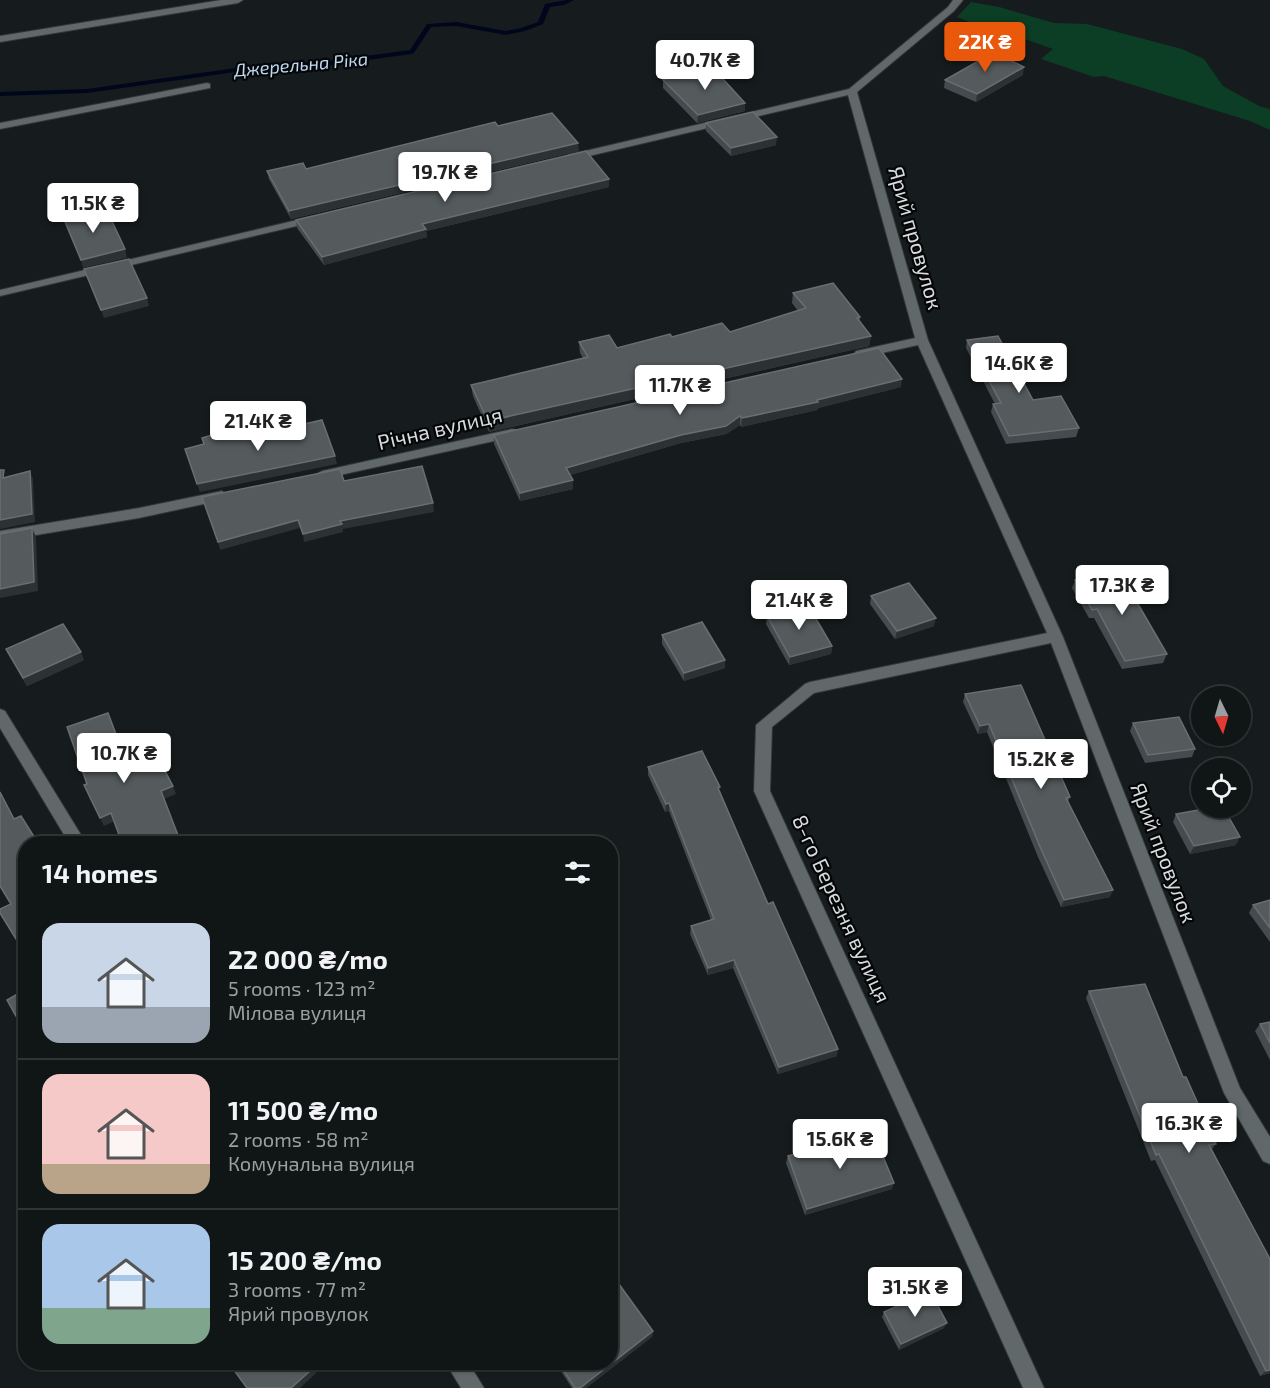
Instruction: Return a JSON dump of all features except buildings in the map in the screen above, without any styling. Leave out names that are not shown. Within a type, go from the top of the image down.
[{"type":"street","points":[[0,39],[238,0]]},
{"type":"street","points":[[560,160],[852,92],[951,9],[958,0]]},
{"type":"street","points":[[0,126],[207,86]]},
{"type":"street","name":"Ярий провулок","points":[[852,92],[922,340],[1056,637],[1233,1092],[1270,1155]]},
{"type":"street","points":[[0,293],[327,216]]},
{"type":"street","points":[[844,358],[922,340]]},
{"type":"street","name":"Річна вулиця","points":[[313,477],[524,430]]},
{"type":"street","points":[[0,536],[139,513],[232,494]]},
{"type":"street","name":"8-го Березня вулиця","points":[[1035,1388],[762,791],[764,725],[810,688],[1056,637]]},
{"type":"street","points":[[0,716],[74,836]]},
{"type":"street","points":[[461,1370],[474,1388]]},
{"type":"green space","points":[[971,2],[999,7],[1054,23],[1087,24],[1182,49],[1204,59],[1223,86],[1259,106],[1270,109],[1270,130],[1250,121],[1104,76],[1094,77],[1041,59],[1053,49],[1022,38],[1008,44],[994,38],[982,27],[957,17]]},
{"type":"waterway","name":"Джерельна Ріка","points":[[0,94],[87,91],[250,68],[330,63],[412,52],[429,25],[456,24],[506,33],[541,23],[547,5],[562,4],[571,0]]}]
